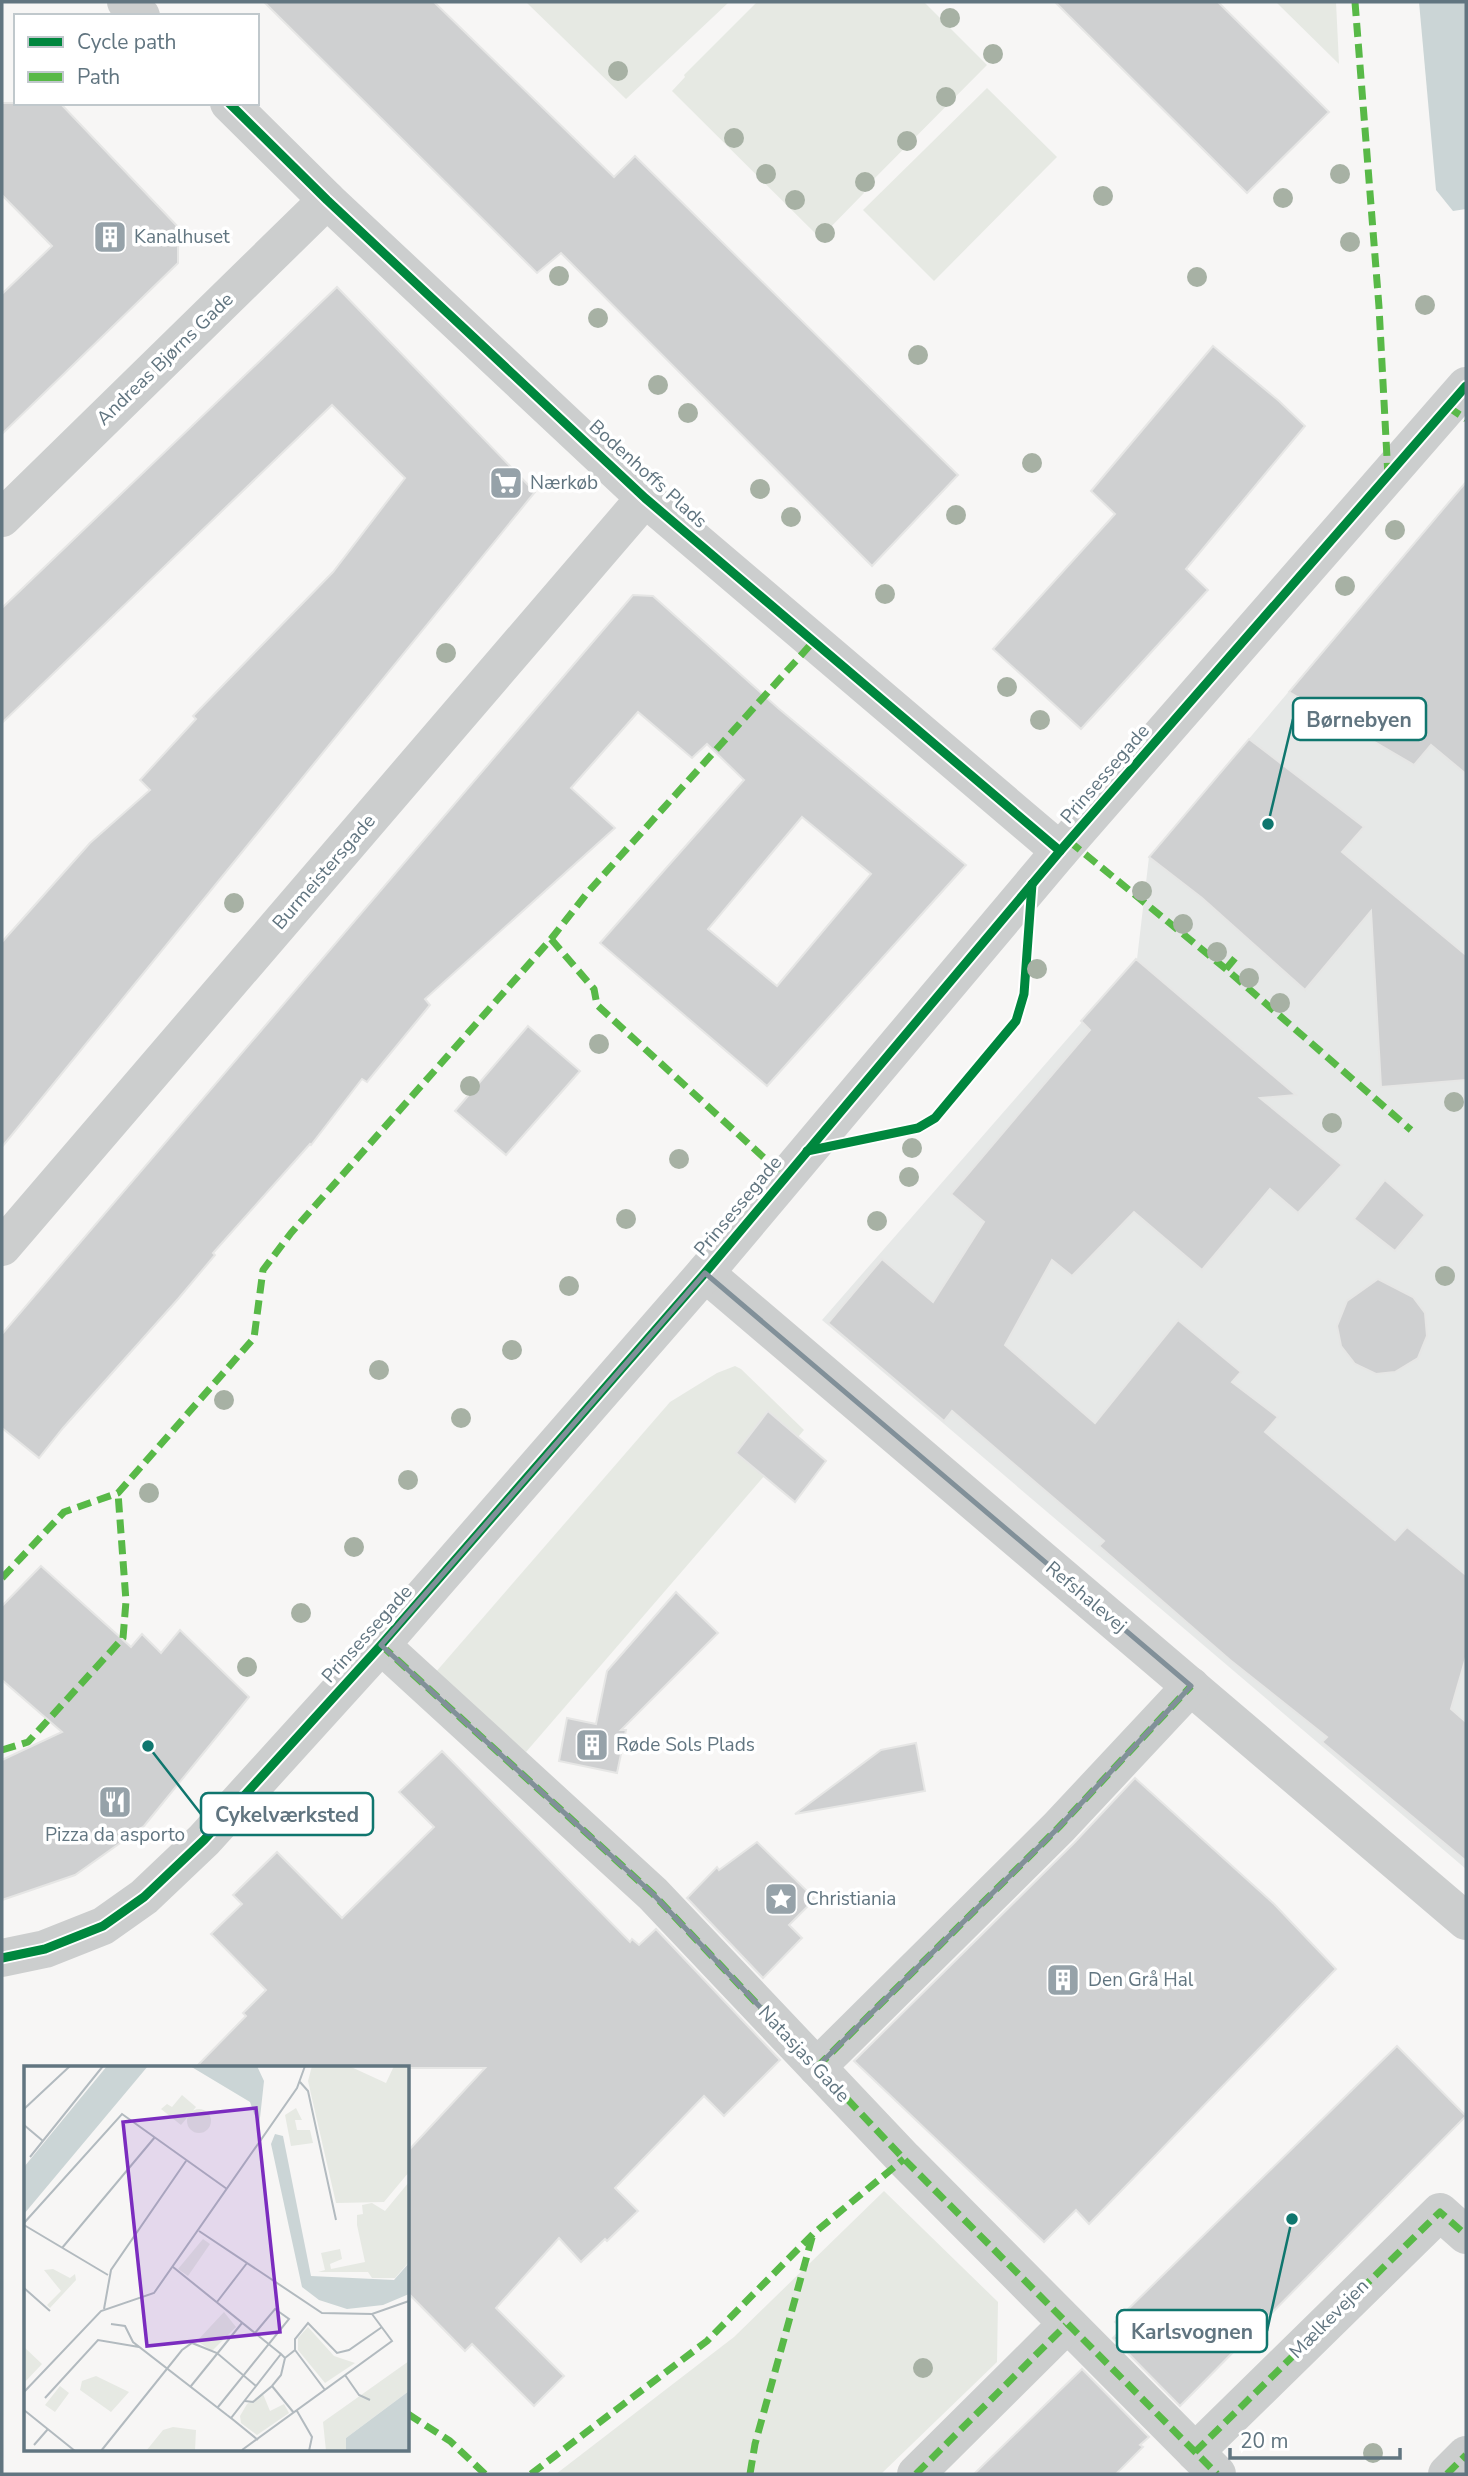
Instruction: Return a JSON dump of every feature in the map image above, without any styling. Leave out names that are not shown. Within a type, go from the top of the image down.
[{"type":"street","points":[[126,2],[139,14]]},
{"type":"street","name":"Bodenhoffs Plads","points":[[231,105],[327,200],[645,498],[1060,851]]},
{"type":"street","name":"Andreas Bjørns Gade","points":[[2,518],[327,200]]},
{"type":"street","name":"Prinsessegade","points":[[2,1958],[45,1949],[103,1926],[144,1897],[204,1840],[381,1645],[705,1273],[1060,851],[1457,396]]},
{"type":"street","name":"Burmeistersgade","points":[[2,1247],[645,498]]},
{"type":"street","name":"Refshalevej","points":[[705,1273],[1466,1922]]},
{"type":"street","name":"Natasjas Gade","points":[[381,1645],[653,1894],[1066,2325],[1206,2463]]},
{"type":"street","points":[[817,2067],[1059,1827],[1191,1686]]},
{"type":"street","name":"Mælkevejen","points":[[1206,2463],[1440,2212],[1466,2235]]},
{"type":"street","points":[[916,2474],[1066,2325]]},
{"type":"street","points":[[1447,2474],[1466,2455]]},
{"type":"highlighted area","points":[[705,1273],[1191,1686],[1059,1827],[817,2067],[653,1894],[381,1645]]},
{"type":"shaded area","points":[[526,2],[729,2],[626,99]]},
{"type":"shaded area","points":[[757,2],[924,2],[987,65],[863,190],[864,193],[820,238],[672,91],[684,75]]},
{"type":"shaded area","points":[[1276,2],[1336,2],[1339,64]]},
{"type":"shaded area","points":[[1419,2],[1466,2],[1466,209],[1453,211],[1436,190]]},
{"type":"shaded area","points":[[987,88],[1057,157],[934,281],[863,210]]},
{"type":"shaded area","points":[[1466,482],[1466,1869],[822,1320],[1137,959],[1149,857]]},
{"type":"shaded area","points":[[735,1366],[804,1430],[526,1752],[435,1673],[670,1402],[717,1373]]},
{"type":"shaded area","points":[[884,2191],[998,2302],[997,2362],[881,2474],[556,2474],[734,2337]]},
{"type":"building","points":[[264,2],[434,2],[614,177],[635,156],[958,475],[872,566],[561,253],[537,273]]},
{"type":"building","points":[[1055,2],[1218,2],[1329,112],[1247,193]]},
{"type":"building","name":"Kanalhuset","points":[[2,103],[62,105],[178,227],[178,263],[2,434],[2,294],[52,246],[2,195]]},
{"type":"building","points":[[337,287],[535,492],[2,1147],[2,942],[90,843],[150,790],[140,780],[196,719],[193,716],[333,572],[405,478],[332,405],[2,723],[2,608]]},
{"type":"building","points":[[1213,346],[1305,426],[1186,569],[1208,590],[1081,729],[993,649],[1115,514],[1091,491]]},
{"type":"building","points":[[1466,482],[1466,774],[1431,745],[1414,765],[1289,692]]},
{"type":"building","points":[[633,595],[653,596],[778,708],[966,865],[767,1086],[600,943],[744,780],[707,744],[692,758],[638,712],[571,788],[615,828],[425,999],[430,1005],[367,1082],[362,1079],[311,1145],[213,1253],[215,1255],[178,1299],[39,1458],[2,1428],[2,1334]],"holes":[[[802,817],[871,874],[777,986],[708,929]]]},
{"type":"building","points":[[1249,739],[1364,827],[1342,852],[1466,955],[1466,1080],[1381,1087],[1371,911],[1305,990],[1202,898],[1149,857]]},
{"type":"building","points":[[1136,959],[1296,1095],[1260,1098],[1342,1165],[1298,1213],[1270,1189],[1202,1270],[1134,1212],[1072,1276],[1052,1260],[1005,1345],[1095,1423],[1178,1320],[1241,1372],[1232,1382],[1278,1417],[1265,1432],[1395,1540],[1407,1527],[1466,1575],[1466,1657],[1451,1709],[1466,1722],[1466,1861],[1322,1742],[1327,1737],[1230,1660],[1099,1546],[1104,1541],[952,1411],[944,1421],[828,1323],[882,1259],[933,1302],[984,1222],[951,1194],[1090,1030],[1081,1021]]},
{"type":"building","points":[[528,1026],[580,1071],[506,1155],[455,1111]]},
{"type":"building","points":[[1385,1180],[1425,1215],[1395,1251],[1354,1219]]},
{"type":"building","points":[[1378,1279],[1413,1297],[1425,1313],[1427,1336],[1418,1358],[1395,1372],[1376,1374],[1355,1364],[1341,1346],[1337,1326],[1347,1301]]},
{"type":"building","points":[[768,1411],[826,1461],[795,1502],[736,1453]]},
{"type":"building","points":[[41,1566],[131,1647],[142,1634],[161,1653],[180,1630],[249,1697],[144,1826],[75,1875],[2,1900],[2,1760],[62,1732],[2,1680],[2,1606]]},
{"type":"building","points":[[676,1592],[718,1633],[621,1730],[626,1730],[617,1773],[559,1761],[567,1718],[596,1724],[607,1671]]},
{"type":"building","points":[[916,1743],[925,1791],[795,1814],[881,1750]]},
{"type":"building","points":[[442,1751],[630,1942],[632,1939],[639,1945],[656,1929],[780,2060],[724,2116],[704,2096],[615,2188],[638,2211],[581,2262],[559,2238],[496,2308],[564,2376],[534,2406],[472,2344],[465,2351],[410,2295],[410,2149],[485,2068],[197,2066],[246,2016],[243,2013],[266,1990],[211,1934],[242,1904],[233,1895],[277,1852],[342,1918],[434,1827],[399,1792]]},
{"type":"building","name":"Den Grå Hal","points":[[1135,1778],[1274,1904],[1336,1969],[1089,2224],[1076,2210],[1044,2242],[854,2061],[1074,1843]]},
{"type":"building","points":[[757,1842],[815,1899],[789,1925],[802,1938],[763,1978],[687,1898],[717,1867],[719,1870]]},
{"type":"building","points":[[1397,2046],[1466,2116],[1180,2406],[1113,2338],[1123,2328],[1115,2322]]},
{"type":"building","points":[[1082,2369],[1149,2437],[1140,2445],[1143,2447],[1116,2474],[974,2474]]},
{"type":"marked path","points":[[1355,2],[1379,307],[1388,477]]},
{"type":"marked path","points":[[1448,407],[1466,419]]},
{"type":"marked path","points":[[2,1578],[64,1512],[118,1493],[254,1338],[263,1270],[291,1233],[551,939],[588,892],[813,642]]},
{"type":"marked path","points":[[1069,841],[1226,969],[1411,1130]]},
{"type":"marked path","points":[[551,939],[594,989],[597,1005],[785,1177]]},
{"type":"marked path","points":[[1226,969],[1236,957]]},
{"type":"marked path","points":[[2,1750],[28,1742],[123,1638],[126,1601],[118,1493]]},
{"type":"marked path","points":[[381,1645],[653,1894],[904,2159],[1217,2474]]},
{"type":"marked path","points":[[817,2067],[1059,1827],[1191,1686]]},
{"type":"marked path","points":[[531,2474],[707,2341],[814,2233],[904,2159]]},
{"type":"marked path","points":[[1195,2452],[1440,2212],[1466,2235]]},
{"type":"marked path","points":[[750,2474],[755,2444],[813,2234]]},
{"type":"marked path","points":[[916,2474],[1066,2325]]},
{"type":"marked path","points":[[410,2415],[450,2441],[485,2474]]},
{"type":"marked path","points":[[1447,2474],[1466,2455]]},
{"type":"cycle path","points":[[231,105],[327,200],[645,498],[1060,851]]},
{"type":"cycle path","points":[[2,1958],[45,1949],[103,1926],[144,1897],[204,1840],[381,1645],[705,1273],[1060,851],[1466,386]]},
{"type":"cycle path","points":[[807,1151],[918,1128],[935,1118],[1016,1021],[1024,994],[1032,884]]},
{"type":"place","name":"Kanalhuset","points":[[110,237]]},
{"type":"place","name":"Nærkøb","points":[[506,483]]},
{"type":"place","name":"Børnebyen","points":[[1268,824]]},
{"type":"place","name":"Røde Sols Plads","points":[[592,1745]]},
{"type":"place","name":"Cykelværksted","points":[[148,1746]]},
{"type":"place","name":"Pizza da asporto","points":[[115,1802]]},
{"type":"place","name":"Christiania","points":[[781,1899]]},
{"type":"place","name":"Den Grå Hal","points":[[1063,1980]]},
{"type":"place","name":"Karlsvognen","points":[[1292,2219]]}]
